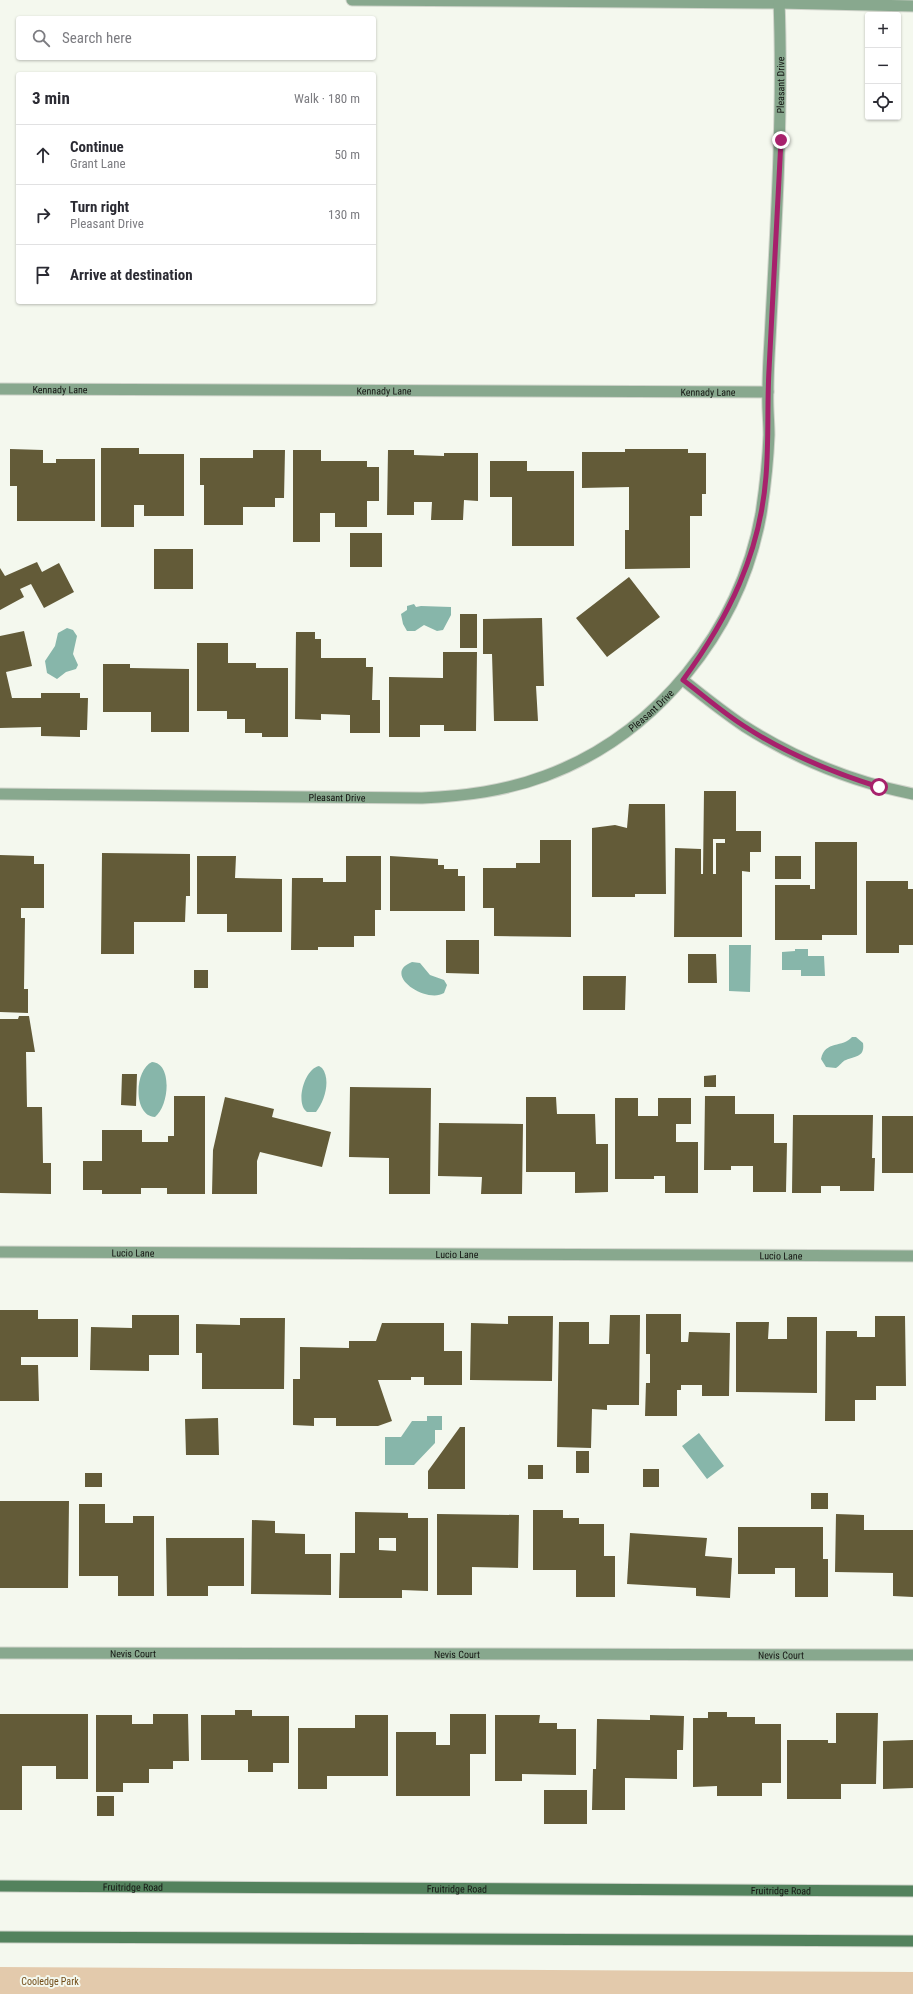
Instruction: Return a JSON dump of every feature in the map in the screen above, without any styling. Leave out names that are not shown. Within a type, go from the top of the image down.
[{"type":"main road","name":"Fruitridge Road","points":[[0,1886],[913,1891]]},
{"type":"main road","points":[[0,1938],[913,1941]]},
{"type":"street","points":[[352,0],[779,2],[913,6]]},
{"type":"street","name":"Pleasant Drive","points":[[0,794],[422,798],[485,793],[545,776],[573,764],[631,728],[683,680],[703,653],[725,617],[741,585],[752,554],[766,477],[769,435],[768,392],[781,140],[779,2]]},
{"type":"street","name":"Kennady Lane","points":[[0,389],[768,392]]},
{"type":"street","points":[[683,680],[743,726],[774,744],[844,776],[879,787],[913,794]]},
{"type":"street","name":"Lucio Lane","points":[[0,1252],[913,1256]]},
{"type":"street","name":"Nevis Court","points":[[0,1653],[913,1655]]},
{"type":"green space","name":"Cooledge Park","points":[[0,1967],[913,1972],[913,1994],[0,1994]]},
{"type":"water","points":[[414,604],[416,607],[451,607],[451,615],[443,630],[437,631],[424,625],[415,631],[407,631],[403,624],[401,614],[407,610],[407,606]]},
{"type":"water","points":[[67,628],[73,630],[77,636],[73,654],[78,665],[76,669],[66,672],[57,679],[47,673],[45,661],[55,646],[58,633]]},
{"type":"water","points":[[729,945],[751,945],[750,992],[729,991]]},
{"type":"water","points":[[795,949],[808,949],[808,956],[824,956],[825,976],[801,976],[801,970],[782,970],[782,952],[795,951]]},
{"type":"water","points":[[412,962],[420,963],[430,975],[444,980],[447,985],[444,993],[436,995],[427,994],[410,986],[404,980],[401,973],[404,967]]},
{"type":"water","points":[[852,1037],[856,1037],[863,1043],[863,1051],[856,1057],[845,1061],[836,1068],[826,1067],[821,1059],[826,1049]]},
{"type":"water","points":[[152,1062],[159,1064],[163,1070],[166,1077],[167,1086],[166,1095],[160,1112],[155,1117],[148,1115],[143,1109],[138,1092],[142,1074],[146,1067]]},
{"type":"water","points":[[319,1066],[325,1073],[326,1090],[322,1102],[316,1112],[307,1112],[303,1108],[302,1102],[303,1087],[309,1073]]},
{"type":"water","points":[[427,1416],[442,1416],[442,1430],[435,1430],[435,1443],[414,1465],[385,1465],[385,1437],[401,1437],[412,1421],[427,1421]]},
{"type":"water","points":[[699,1433],[724,1466],[707,1479],[682,1446]]},
{"type":"building","points":[[101,448],[139,448],[139,454],[184,454],[184,516],[144,516],[144,505],[134,505],[134,527],[101,527]]},
{"type":"building","points":[[10,449],[43,450],[43,463],[56,463],[56,459],[95,459],[95,521],[17,521],[17,486],[10,486]]},
{"type":"building","points":[[625,449],[688,449],[688,453],[706,453],[706,494],[702,494],[702,516],[690,516],[690,568],[625,569],[625,530],[629,530],[629,487],[582,488],[582,452],[625,452]]},
{"type":"building","points":[[253,450],[285,450],[284,498],[275,498],[275,507],[243,507],[243,525],[204,525],[204,485],[200,485],[200,458],[253,458]]},
{"type":"building","points":[[293,450],[321,450],[321,461],[367,461],[367,467],[379,467],[379,501],[367,501],[367,527],[335,527],[335,513],[320,513],[320,542],[293,542]]},
{"type":"building","points":[[388,450],[414,450],[414,455],[444,456],[444,453],[478,453],[478,501],[464,500],[463,520],[431,520],[432,502],[414,502],[414,515],[387,515]]},
{"type":"building","points":[[490,461],[527,461],[527,471],[574,471],[574,546],[512,546],[512,497],[490,497]]},
{"type":"building","points":[[350,533],[382,533],[382,567],[350,567]]},
{"type":"building","points":[[154,549],[193,549],[193,589],[154,589]]},
{"type":"building","points":[[37,562],[42,572],[59,563],[74,592],[44,608],[31,584],[20,589],[24,597],[0,610],[0,568],[5,576]]},
{"type":"building","points":[[629,577],[660,617],[607,657],[576,618]]},
{"type":"building","points":[[460,614],[477,614],[477,648],[460,648]]},
{"type":"building","points":[[542,618],[544,686],[536,686],[538,721],[494,721],[492,654],[483,654],[483,619]]},
{"type":"building","points":[[24,631],[32,666],[6,672],[12,698],[41,698],[41,693],[80,693],[80,698],[88,698],[87,730],[80,730],[80,737],[41,736],[41,727],[0,728],[0,636]]},
{"type":"building","points":[[296,632],[315,632],[315,639],[321,639],[321,658],[366,658],[366,667],[373,667],[372,700],[380,700],[380,733],[350,733],[350,715],[321,714],[321,720],[295,719]]},
{"type":"building","points":[[197,643],[228,643],[228,663],[256,663],[256,668],[288,668],[288,737],[262,737],[262,733],[245,733],[245,719],[227,719],[227,711],[197,711]]},
{"type":"building","points":[[443,652],[477,652],[476,731],[444,731],[444,725],[420,725],[420,737],[389,737],[389,677],[443,678]]},
{"type":"building","points":[[103,664],[130,664],[130,668],[189,669],[189,732],[151,732],[151,712],[103,712]]},
{"type":"building","points":[[704,791],[736,791],[736,831],[761,831],[761,852],[750,852],[750,872],[742,871],[742,937],[674,937],[675,848],[701,849],[701,874],[703,874]],"holes":[[[713,839],[725,839],[725,843],[716,843],[716,874],[713,874]]]},
{"type":"building","points":[[629,804],[665,804],[666,894],[635,894],[635,897],[592,897],[592,828],[615,825],[627,828]]},
{"type":"building","points":[[540,840],[571,840],[571,937],[494,936],[494,908],[483,908],[483,868],[516,868],[516,863],[540,863]]},
{"type":"building","points":[[815,842],[857,842],[857,935],[822,935],[822,940],[775,940],[775,885],[810,885],[810,889],[815,889]]},
{"type":"building","points":[[102,853],[190,854],[190,896],[186,896],[185,922],[134,922],[134,954],[101,954]]},
{"type":"building","points":[[0,855],[34,856],[34,864],[44,864],[44,908],[21,908],[21,918],[25,918],[24,989],[28,989],[28,1013],[0,1012]]},
{"type":"building","points":[[197,856],[236,856],[235,878],[282,879],[282,932],[227,932],[227,914],[197,914]]},
{"type":"building","points":[[346,856],[381,856],[381,910],[375,910],[375,936],[354,936],[354,947],[318,947],[318,950],[291,950],[292,878],[323,878],[323,882],[346,882]]},
{"type":"building","points":[[390,856],[438,859],[438,865],[444,865],[444,869],[458,869],[458,876],[465,876],[465,911],[390,911]]},
{"type":"building","points":[[775,856],[801,856],[801,879],[775,879]]},
{"type":"building","points":[[866,881],[908,881],[908,889],[913,889],[913,945],[899,945],[899,953],[866,953]]},
{"type":"building","points":[[446,940],[479,940],[479,974],[446,973]]},
{"type":"building","points":[[688,954],[716,954],[717,983],[688,983]]},
{"type":"building","points":[[194,970],[208,970],[208,988],[194,988]]},
{"type":"building","points":[[583,976],[626,976],[625,1010],[583,1010]]},
{"type":"building","points":[[19,1016],[29,1016],[35,1052],[26,1052],[27,1107],[42,1107],[43,1163],[51,1163],[51,1194],[0,1193],[0,1019],[18,1019]]},
{"type":"building","points":[[122,1074],[137,1074],[136,1106],[121,1105]]},
{"type":"building","points":[[716,1075],[716,1087],[704,1087],[704,1076]]},
{"type":"building","points":[[350,1087],[431,1088],[430,1194],[389,1194],[389,1158],[349,1157]]},
{"type":"building","points":[[174,1096],[205,1096],[205,1194],[167,1194],[167,1188],[141,1188],[141,1194],[102,1194],[102,1190],[83,1190],[83,1161],[102,1161],[102,1130],[142,1130],[142,1142],[168,1142],[168,1136],[174,1136]]},
{"type":"building","points":[[705,1096],[735,1096],[735,1114],[774,1114],[774,1143],[787,1143],[786,1192],[753,1192],[753,1166],[731,1166],[731,1170],[704,1170]]},
{"type":"building","points":[[225,1097],[274,1109],[272,1117],[331,1132],[322,1167],[260,1152],[257,1161],[257,1194],[212,1194],[213,1150]]},
{"type":"building","points":[[526,1097],[556,1097],[557,1114],[595,1114],[596,1144],[608,1144],[608,1192],[575,1193],[575,1172],[526,1172]]},
{"type":"building","points":[[615,1098],[638,1098],[638,1116],[658,1116],[658,1098],[691,1098],[691,1124],[676,1124],[676,1142],[698,1142],[698,1193],[665,1193],[665,1176],[654,1176],[654,1179],[615,1179]]},
{"type":"building","points":[[793,1115],[873,1115],[872,1158],[875,1158],[874,1191],[840,1191],[840,1186],[821,1186],[821,1193],[792,1193]]},
{"type":"building","points":[[882,1116],[913,1116],[913,1173],[882,1173]]},
{"type":"building","points":[[439,1123],[523,1124],[522,1194],[481,1194],[482,1177],[438,1176]]},
{"type":"building","points":[[0,1310],[38,1310],[38,1319],[78,1319],[78,1357],[21,1357],[21,1365],[38,1365],[39,1401],[0,1401]]},
{"type":"building","points":[[646,1314],[681,1314],[681,1342],[688,1342],[689,1332],[730,1333],[729,1396],[702,1396],[702,1385],[681,1385],[681,1390],[677,1390],[677,1416],[645,1416],[646,1383],[650,1383],[650,1354],[646,1354]]},
{"type":"building","points":[[132,1315],[179,1315],[179,1355],[149,1355],[149,1371],[90,1370],[91,1327],[132,1328]]},
{"type":"building","points":[[610,1315],[640,1315],[639,1405],[607,1405],[607,1410],[592,1409],[591,1448],[557,1447],[559,1322],[589,1322],[589,1344],[609,1344]]},
{"type":"building","points":[[508,1316],[553,1316],[552,1381],[470,1380],[471,1323],[508,1324]]},
{"type":"building","points":[[875,1316],[905,1316],[906,1386],[876,1386],[876,1400],[855,1400],[855,1421],[825,1421],[826,1331],[857,1331],[857,1337],[875,1337]]},
{"type":"building","points":[[787,1317],[817,1317],[817,1393],[736,1392],[736,1322],[769,1322],[768,1339],[787,1339]]},
{"type":"building","points":[[240,1318],[285,1318],[284,1389],[202,1389],[202,1353],[196,1353],[196,1324],[240,1325]]},
{"type":"building","points":[[382,1323],[444,1323],[444,1351],[462,1351],[462,1385],[424,1385],[424,1377],[411,1377],[411,1380],[378,1380],[392,1421],[378,1426],[336,1426],[336,1418],[314,1418],[314,1426],[293,1425],[293,1379],[300,1379],[300,1347],[349,1348],[349,1341],[376,1341]]},
{"type":"building","points":[[218,1418],[219,1455],[186,1455],[185,1419]]},
{"type":"building","points":[[460,1427],[465,1427],[465,1489],[428,1489],[428,1471]]},
{"type":"building","points":[[576,1451],[589,1451],[589,1473],[576,1473]]},
{"type":"building","points":[[528,1465],[543,1465],[543,1479],[528,1479]]},
{"type":"building","points":[[643,1469],[659,1469],[659,1487],[643,1487]]},
{"type":"building","points":[[85,1473],[102,1473],[102,1487],[85,1487]]},
{"type":"building","points":[[811,1493],[828,1493],[828,1509],[811,1509]]},
{"type":"building","points":[[0,1501],[69,1501],[68,1588],[0,1588]]},
{"type":"building","points":[[79,1504],[105,1504],[105,1523],[133,1523],[133,1516],[154,1516],[154,1596],[118,1596],[118,1576],[79,1576]]},
{"type":"building","points":[[533,1510],[563,1510],[563,1518],[579,1518],[579,1524],[604,1524],[604,1556],[615,1556],[615,1597],[576,1597],[576,1570],[533,1570]]},
{"type":"building","points":[[355,1512],[408,1513],[408,1518],[428,1518],[428,1591],[402,1590],[402,1598],[339,1598],[340,1553],[355,1553]],"holes":[[[379,1538],[396,1538],[396,1551],[379,1550]]]},
{"type":"building","points":[[437,1514],[519,1515],[518,1568],[472,1567],[472,1595],[437,1595]]},
{"type":"building","points":[[836,1514],[864,1515],[864,1530],[913,1530],[913,1597],[893,1596],[893,1573],[835,1572]]},
{"type":"building","points":[[252,1520],[275,1521],[275,1533],[305,1534],[305,1554],[331,1554],[331,1595],[251,1594]]},
{"type":"building","points":[[738,1527],[823,1527],[823,1559],[828,1559],[828,1597],[795,1597],[795,1568],[775,1568],[775,1574],[738,1574]]},
{"type":"building","points":[[630,1533],[707,1538],[705,1556],[732,1558],[730,1598],[696,1596],[696,1588],[627,1584]]},
{"type":"building","points":[[166,1538],[244,1538],[244,1586],[208,1586],[208,1596],[167,1596]]},
{"type":"building","points":[[235,1710],[252,1710],[252,1716],[289,1716],[289,1763],[273,1763],[273,1772],[248,1772],[248,1760],[201,1760],[201,1715],[235,1715]]},
{"type":"building","points":[[708,1712],[727,1712],[727,1717],[755,1717],[755,1724],[781,1724],[781,1783],[762,1783],[762,1796],[717,1796],[717,1786],[693,1787],[693,1718],[708,1718]]},
{"type":"building","points":[[836,1713],[878,1713],[876,1784],[841,1784],[841,1799],[787,1799],[787,1740],[828,1740],[828,1743],[836,1743]]},
{"type":"building","points":[[0,1714],[88,1714],[88,1779],[56,1779],[56,1766],[22,1766],[22,1810],[0,1810]]},
{"type":"building","points":[[153,1714],[188,1714],[189,1761],[173,1761],[173,1769],[149,1769],[149,1783],[123,1783],[123,1792],[96,1792],[96,1715],[132,1715],[132,1724],[153,1724]]},
{"type":"building","points":[[450,1714],[486,1714],[486,1754],[470,1754],[470,1796],[396,1796],[396,1732],[436,1732],[436,1745],[450,1745]]},
{"type":"building","points":[[355,1715],[388,1715],[388,1776],[327,1776],[327,1789],[298,1789],[298,1728],[355,1728]]},
{"type":"building","points":[[495,1715],[540,1715],[539,1723],[557,1723],[557,1729],[576,1729],[576,1775],[522,1774],[522,1781],[495,1781]]},
{"type":"building","points":[[650,1715],[684,1716],[683,1750],[677,1750],[677,1779],[625,1778],[625,1810],[592,1810],[593,1769],[596,1769],[597,1719],[650,1720]]},
{"type":"building","points":[[913,1740],[913,1788],[883,1789],[883,1741]]},
{"type":"building","points":[[544,1790],[587,1790],[587,1824],[544,1824]]},
{"type":"building","points":[[97,1796],[114,1796],[114,1816],[97,1816]]},
{"type":"route","points":[[781,140],[768,392],[769,435],[766,477],[760,516],[752,554],[741,585],[725,617],[703,653],[683,680],[743,726],[774,744],[808,761],[844,776],[879,787]]}]
